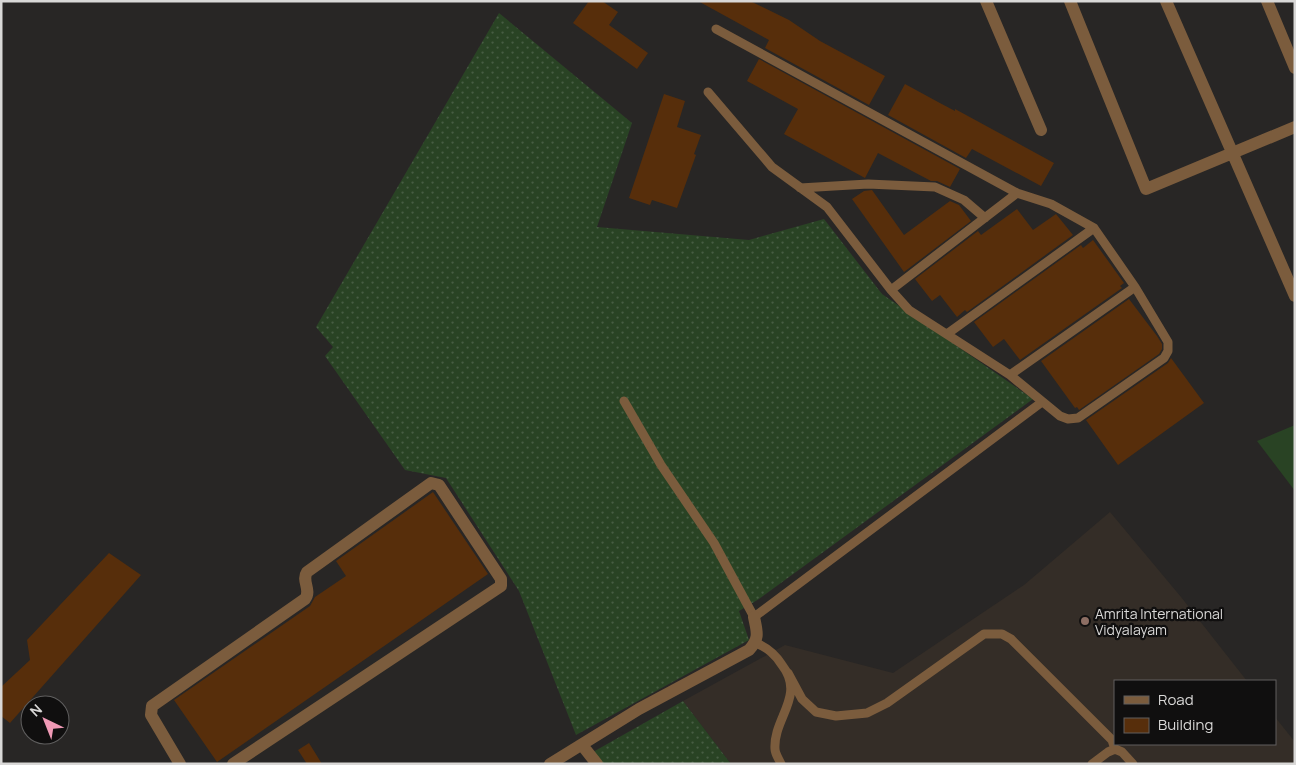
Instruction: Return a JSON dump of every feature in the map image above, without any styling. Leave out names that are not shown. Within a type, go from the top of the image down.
[{"type":"street","points":[[986,1],[1041,130]]},
{"type":"street","points":[[1070,1],[1146,188],[1295,127]]},
{"type":"street","points":[[1166,1],[1295,296]]},
{"type":"street","points":[[1267,1],[1295,68]]},
{"type":"street","points":[[180,764],[151,714],[152,706],[305,599],[308,592],[305,578],[307,572],[431,483],[439,485],[501,578],[501,586],[233,764]]},
{"type":"street","points":[[550,764],[639,709],[749,650],[756,643],[757,631],[754,617]]},
{"type":"street","points":[[580,746],[588,761]]},
{"type":"lane","points":[[708,92],[772,167],[827,207],[891,290],[909,310],[1010,375],[1060,416],[1068,419],[1078,418],[1164,358],[1168,351],[1168,342],[1135,287],[1094,228],[1051,204],[1017,193],[716,29]]},
{"type":"lane","points":[[799,188],[868,184],[935,187],[964,200],[985,218]]},
{"type":"lane","points":[[891,290],[1017,193]]},
{"type":"lane","points":[[947,334],[1094,228]]},
{"type":"lane","points":[[1010,375],[1135,287]]},
{"type":"lane","points":[[624,401],[661,465],[714,543],[754,617],[1042,402]]},
{"type":"lane","points":[[756,643],[766,647],[775,654],[788,672],[802,699],[816,712],[836,716],[867,713],[887,703],[984,634],[1002,634],[1011,639],[1112,740],[1114,744]]},
{"type":"lane","points":[[781,764],[775,751],[777,733],[787,708],[792,687],[788,672]]},
{"type":"lane","points":[[1114,745],[1116,749],[1122,752],[1133,764]]},
{"type":"lane","points":[[1092,764],[1108,752],[1116,749]]},
{"type":"shaded area","name":"Amrita International Vidyalayam","points":[[1110,512],[1181,597],[1246,680],[1114,680],[1114,745],[1276,745],[1276,718],[1295,742],[1295,764],[731,764],[683,701],[785,645],[893,673],[1024,585]]},
{"type":"green space","points":[[499,13],[632,123],[597,227],[749,240],[824,219],[882,294],[1033,399],[759,599],[739,611],[749,640],[576,735],[519,591],[446,478],[405,470],[325,356],[333,347],[316,327]]},
{"type":"green space","points":[[1295,425],[1295,491],[1257,441]]},
{"type":"green space","points":[[683,701],[731,764],[602,764],[593,752]]},
{"type":"building","points":[[589,1],[602,1],[618,12],[609,25],[648,53],[637,69],[573,23]]},
{"type":"building","points":[[698,1],[750,1],[789,20],[820,41],[885,76],[869,105],[765,48],[769,40]]},
{"type":"building","points":[[759,59],[960,169],[950,187],[937,181],[931,181],[878,153],[865,178],[784,134],[798,109],[747,81]]},
{"type":"building","points":[[905,84],[1054,163],[1041,186],[972,149],[966,158],[888,115]]},
{"type":"building","points":[[664,94],[685,101],[677,127],[701,135],[677,208],[652,200],[650,205],[629,198]]},
{"type":"building","points":[[872,190],[904,235],[950,201],[959,205],[971,221],[904,272],[852,199],[864,191]]},
{"type":"building","points":[[1017,209],[1033,230],[1056,214],[1073,235],[967,312],[965,310],[957,317],[940,295],[932,301],[915,279],[978,231],[981,235]]},
{"type":"building","points":[[1093,240],[1124,283],[1120,286],[1122,288],[1020,360],[1004,339],[993,347],[974,322],[1081,245],[1083,248]]},
{"type":"building","points":[[1129,299],[1157,336],[1162,344],[1162,349],[1159,354],[1079,410],[1077,407],[1075,408],[1041,361]]},
{"type":"building","points":[[1171,358],[1204,403],[1118,465],[1086,420],[1168,363]]},
{"type":"building","points":[[433,492],[488,574],[217,762],[174,700],[310,606],[315,597],[346,576],[336,561]]},
{"type":"building","points":[[109,553],[141,575],[35,695],[20,695],[20,712],[10,723],[1,716],[1,687],[30,660],[27,640]]},
{"type":"building","points":[[309,743],[322,764],[307,764],[298,750]]},
{"type":"place","name":"Amrita International Vidyalayam","points":[[1085,621]]}]
